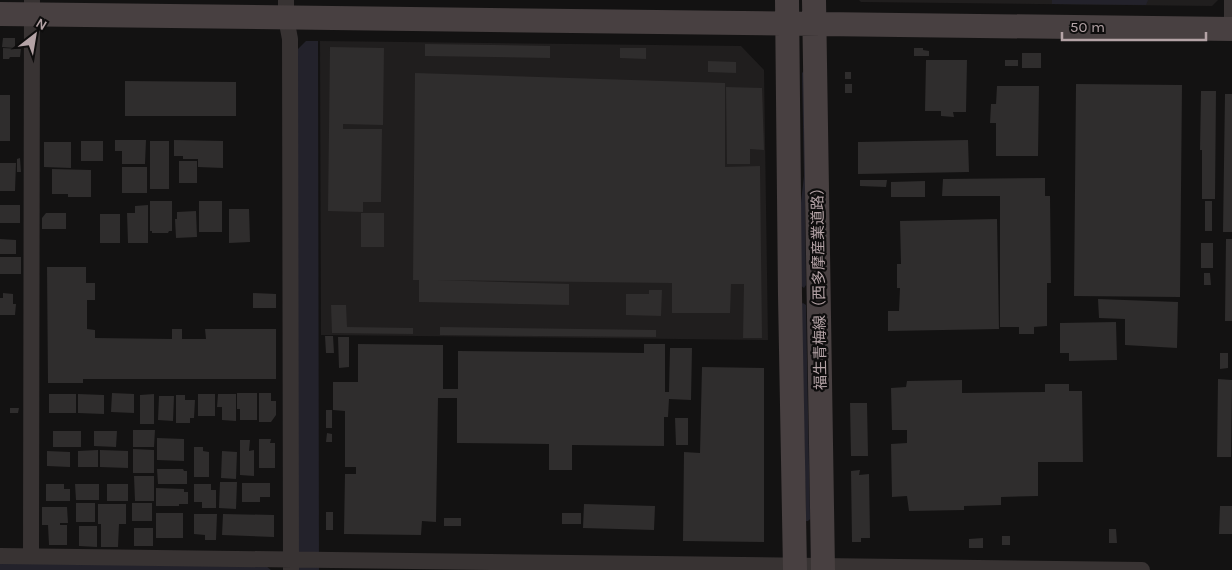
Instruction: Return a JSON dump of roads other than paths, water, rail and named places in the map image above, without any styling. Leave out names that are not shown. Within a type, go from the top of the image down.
[{"type":"street","name":"福生青梅線（西多摩産業道路）","points":[[787,0],[795,568]]},
{"type":"street","name":"福生青梅線（西多摩産業道路）","points":[[814,0],[823,568]]},
{"type":"street","points":[[0,14],[32,7],[286,9],[814,24],[1232,28],[1232,0]]},
{"type":"street","points":[[31,556],[32,7]]},
{"type":"street","points":[[286,9],[290,39],[291,565]]},
{"type":"street","points":[[790,295],[819,295]]},
{"type":"street","points":[[0,556],[232,558],[291,565],[1142,570]]}]
